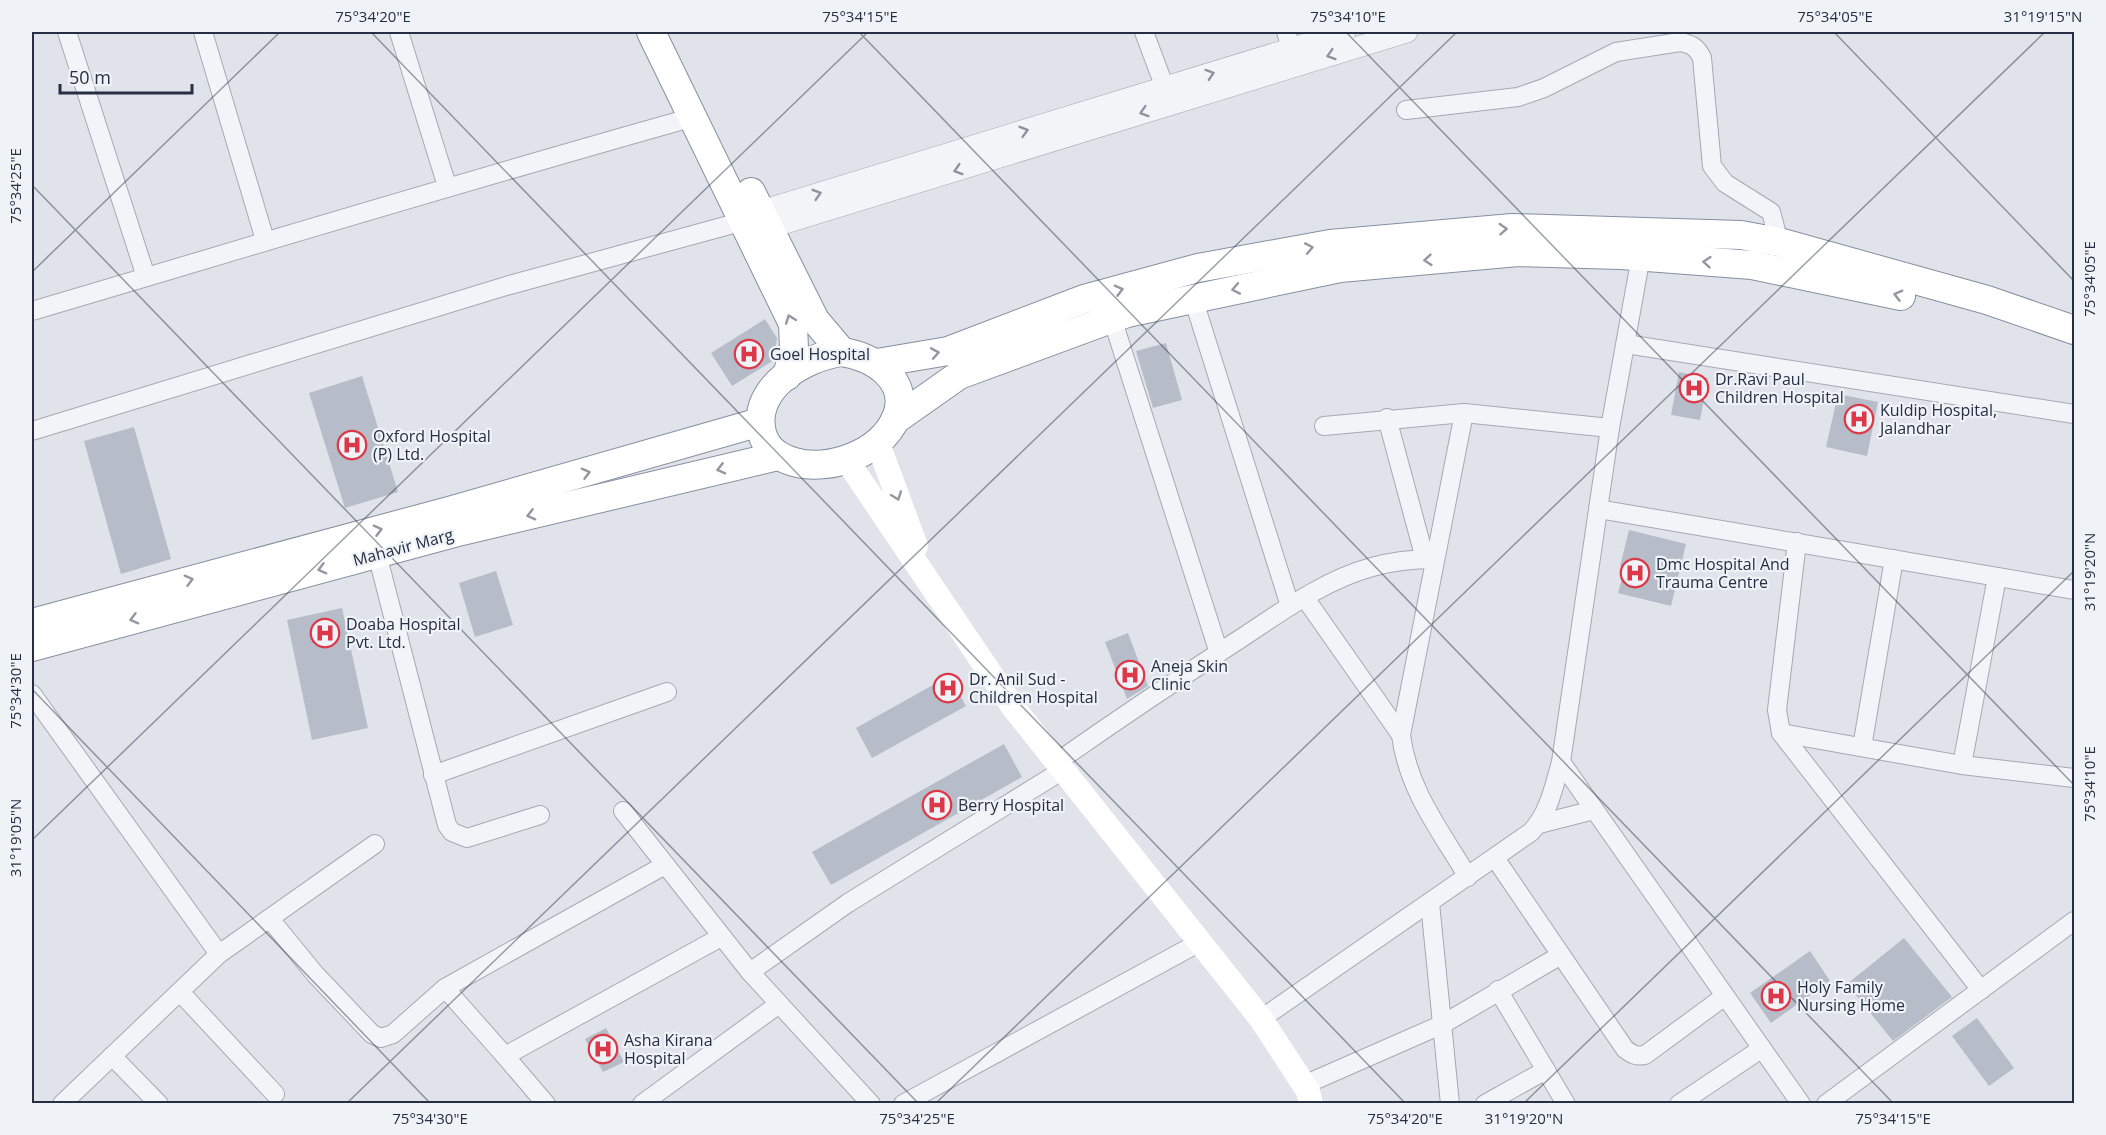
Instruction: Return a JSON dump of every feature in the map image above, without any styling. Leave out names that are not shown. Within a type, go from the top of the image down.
[{"type":"highway","points":[[651,32],[694,117],[758,220],[815,320],[842,352]]},
{"type":"highway","points":[[672,32],[758,220],[793,324],[794,349],[787,376]]},
{"type":"highway","points":[[877,363],[948,351],[1084,299],[1198,268],[1330,244],[1512,228],[1741,235],[1779,242],[1987,300],[2074,330]]},
{"type":"highway","points":[[886,431],[899,406],[897,390],[891,377],[877,363],[861,354],[842,352],[806,361],[773,389],[761,407],[760,422],[764,439],[778,456],[807,466],[835,464],[886,431],[959,375],[1112,318],[1193,298],[1340,268],[1518,252],[1641,256],[1752,265],[1873,288],[1989,320],[2074,350]]},
{"type":"highway","name":"Mahavir Marg","points":[[32,623],[449,511],[734,432],[760,422]]},
{"type":"highway","name":"Mahavir Marg","points":[[32,647],[377,554],[778,456]]},
{"type":"main road","points":[[886,431],[930,584]]},
{"type":"main road","points":[[846,459],[1013,706],[1261,1019],[1308,1094]]},
{"type":"street","points":[[67,32],[146,277]]},
{"type":"street","points":[[203,32],[265,240]]},
{"type":"street","points":[[399,32],[447,186]]},
{"type":"street","points":[[1144,32],[1165,88]]},
{"type":"street","points":[[758,220],[1345,32]]},
{"type":"street","points":[[32,431],[506,286],[758,220],[1291,48],[1407,32]]},
{"type":"street","points":[[1406,110],[1518,97],[1544,88],[1616,52],[1680,42],[1690,44],[1698,49],[1702,58],[1712,166],[1725,183],[1771,212],[1779,242]]},
{"type":"street","points":[[32,311],[265,240],[323,227],[447,186],[694,117]]},
{"type":"street","points":[[1539,824],[1548,806],[1561,762],[1610,428],[1641,256]]},
{"type":"street","points":[[1193,298],[1297,602],[1401,735]]},
{"type":"street","points":[[1112,318],[1219,652]]},
{"type":"street","points":[[1626,344],[2074,414]]},
{"type":"street","points":[[1324,426],[1387,418],[1464,413],[1610,428]]},
{"type":"street","points":[[1464,413],[1430,559],[1401,735],[1405,762],[1411,781],[1468,877]]},
{"type":"street","points":[[1387,418],[1430,559]]},
{"type":"street","points":[[1598,509],[2074,590]]},
{"type":"street","points":[[1797,542],[1777,710],[1781,733],[1982,990]]},
{"type":"street","points":[[377,554],[447,825],[459,837],[467,838],[540,815]]},
{"type":"street","points":[[750,972],[848,903],[1060,766],[1219,652],[1297,602],[1371,567],[1430,559]]},
{"type":"street","points":[[1862,747],[1894,559]]},
{"type":"street","points":[[1962,765],[1997,577]]},
{"type":"street","points":[[433,775],[667,692]]},
{"type":"street","points":[[32,694],[219,954]]},
{"type":"street","points":[[1781,733],[1962,765],[2074,778]]},
{"type":"street","points":[[1561,762],[1801,1104]]},
{"type":"street","points":[[1261,1019],[1468,877],[1539,824],[1594,810]]},
{"type":"street","points":[[623,811],[721,937],[863,1101]]},
{"type":"street","points":[[62,1104],[219,954],[375,844]]},
{"type":"street","points":[[1495,858],[1625,1049],[1638,1056],[1645,1055],[1725,996]]},
{"type":"street","points":[[270,919],[315,974],[372,1034],[381,1038],[393,1034],[445,988],[665,865]]},
{"type":"street","points":[[1430,903],[1450,1104]]},
{"type":"street","points":[[1826,1104],[2074,921]]},
{"type":"street","points":[[505,1056],[721,937]]},
{"type":"street","points":[[903,1104],[1200,942]]},
{"type":"street","points":[[1308,1094],[1443,1024],[1561,955]]},
{"type":"street","points":[[445,988],[546,1104]]},
{"type":"street","points":[[1498,990],[1566,1104]]},
{"type":"street","points":[[180,992],[275,1094]]},
{"type":"street","points":[[642,1104],[779,1004]]},
{"type":"street","points":[[1679,1104],[1761,1049]]},
{"type":"street","points":[[112,1056],[159,1104]]},
{"type":"street","points":[[1485,1104],[1546,1070]]},
{"type":"building","points":[[765,319],[777,338],[774,360],[732,386],[711,353]]},
{"type":"building","points":[[1166,343],[1182,400],[1153,408],[1136,351]]},
{"type":"building","points":[[1679,372],[1708,378],[1700,420],[1671,415]]},
{"type":"building","points":[[362,376],[398,492],[345,508],[309,393]]},
{"type":"building","points":[[1838,394],[1878,402],[1867,456],[1826,447]]},
{"type":"building","points":[[134,427],[171,559],[121,574],[84,441]]},
{"type":"building","points":[[1629,530],[1686,544],[1671,606],[1618,593],[1625,567],[1620,566]]},
{"type":"building","points":[[496,571],[513,625],[475,637],[459,583]]},
{"type":"building","points":[[342,608],[368,728],[312,740],[287,620]]},
{"type":"building","points":[[1128,633],[1148,686],[1127,699],[1105,642]]},
{"type":"building","points":[[949,676],[966,706],[872,758],[856,728]]},
{"type":"building","points":[[1004,744],[1022,777],[831,885],[812,852]]},
{"type":"building","points":[[1904,938],[1952,997],[1893,1041],[1847,984]]},
{"type":"building","points":[[1810,951],[1830,981],[1771,1023],[1750,993]]},
{"type":"building","points":[[1977,1018],[2014,1068],[1989,1086],[1952,1036]]},
{"type":"building","points":[[606,1028],[624,1062],[603,1072],[585,1039]]},
{"type":"place","name":"Goel Hospital","points":[[749,354]]},
{"type":"place","name":"Dr.Ravi Paul Children Hospital","points":[[1694,388]]},
{"type":"place","name":"Kuldip Hospital, Jalandhar","points":[[1859,419]]},
{"type":"place","name":"Oxford Hospital (P) Ltd.","points":[[352,445]]},
{"type":"place","name":"Dmc Hospital And Trauma Centre","points":[[1635,573]]},
{"type":"place","name":"Doaba Hospital Pvt. Ltd.","points":[[325,633]]},
{"type":"place","name":"Aneja Skin Clinic","points":[[1130,675]]},
{"type":"place","name":"Dr. Anil Sud - Children Hospital","points":[[948,688]]},
{"type":"place","name":"Berry Hospital","points":[[937,805]]},
{"type":"place","name":"Holy Family Nursing Home","points":[[1776,996]]},
{"type":"place","name":"Asha Kirana Hospital","points":[[603,1049]]}]
